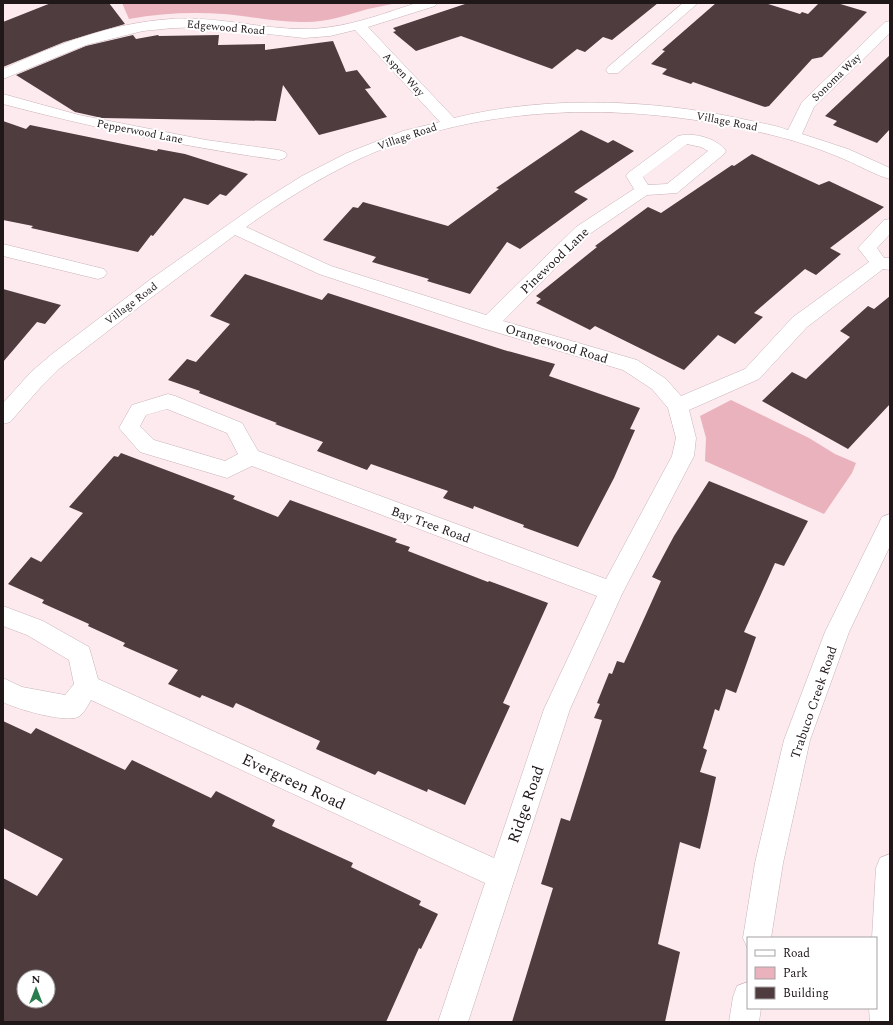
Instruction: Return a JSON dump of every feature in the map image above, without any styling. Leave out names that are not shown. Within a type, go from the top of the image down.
[{"type":"street","name":"Edgewood Road","points":[[3,75],[55,51],[86,39],[139,27],[195,23],[276,32],[315,33],[359,26],[430,3]]},
{"type":"street","points":[[613,70],[691,3]]},
{"type":"street","name":"Sonoma Way","points":[[794,136],[807,105],[890,25]]},
{"type":"street","name":"Aspen Way","points":[[359,26],[449,122]]},
{"type":"street","name":"Pepperwood Lane","points":[[3,98],[77,119],[206,145],[279,155]]},
{"type":"street","name":"Village Road","points":[[3,417],[44,371],[140,296],[234,228],[308,180],[354,156],[399,138],[449,122],[535,110],[570,107],[607,107],[669,111],[734,121],[794,136],[836,150],[890,174]]},
{"type":"street","name":"Pinewood Lane","points":[[489,323],[582,231],[643,190]]},
{"type":"street","points":[[678,406],[752,374],[800,322],[884,263],[867,248],[890,224]]},
{"type":"street","name":"Orangewood Road","points":[[234,228],[325,270],[489,323],[630,366],[659,384],[678,406],[686,438],[683,456],[611,591]]},
{"type":"street","points":[[3,250],[98,273]]},
{"type":"street","points":[[168,401],[235,428],[250,457],[227,470],[147,446],[129,428],[139,410],[168,401]]},
{"type":"street","name":"Bay Tree Road","points":[[250,457],[611,591]]},
{"type":"street","name":"Trabuco Creek Road","points":[[757,937],[770,863],[797,740],[837,632],[890,523]]},
{"type":"street","name":"Ridge Road","points":[[453,1022],[500,875],[557,709],[611,591]]},
{"type":"street","points":[[3,616],[35,628],[80,654],[87,686],[71,708],[18,698],[3,689]]},
{"type":"street","name":"Evergreen Road","points":[[87,686],[500,875]]},
{"type":"street","points":[[885,1022],[884,1007],[890,868]]},
{"type":"street","points":[[744,1022],[747,1003]]},
{"type":"green space","points":[[122,3],[392,4],[314,22],[296,22],[224,14],[200,13],[165,14],[129,19]]},
{"type":"green space","points":[[731,400],[809,438],[835,454],[856,463],[852,473],[824,514],[705,461],[706,438],[700,416]]},
{"type":"building","points":[[51,3],[109,3],[125,24],[64,42],[3,67],[3,22]]},
{"type":"building","points":[[468,3],[658,3],[612,40],[603,37],[585,52],[577,49],[552,69],[461,36],[416,51],[393,32],[396,31],[393,28]]},
{"type":"building","points":[[716,3],[765,3],[800,14],[802,12],[808,14],[819,3],[837,3],[867,12],[822,57],[812,59],[769,106],[765,107],[693,82],[691,84],[662,74],[667,69],[651,64],[665,51],[662,50]]},
{"type":"building","points":[[133,35],[136,39],[158,35],[219,35],[218,45],[265,44],[265,50],[333,41],[346,72],[357,70],[371,88],[365,89],[387,117],[319,135],[283,85],[276,121],[102,118],[75,112],[16,75],[86,46]]},
{"type":"building","points":[[890,55],[890,129],[877,143],[833,125],[837,121],[825,116]]},
{"type":"building","points":[[3,121],[26,129],[30,125],[157,151],[158,149],[185,154],[248,174],[226,196],[220,194],[208,205],[184,198],[138,252],[31,228],[33,226],[3,220]]},
{"type":"building","points":[[581,130],[608,143],[613,140],[634,151],[574,192],[588,199],[520,249],[507,242],[470,294],[427,281],[429,279],[372,262],[376,257],[323,240],[353,207],[358,208],[363,202],[448,226],[499,189],[496,188]]},
{"type":"building","points":[[752,154],[819,185],[829,181],[884,207],[830,248],[841,254],[816,275],[805,269],[754,313],[763,317],[735,344],[718,335],[684,370],[595,326],[590,330],[536,303],[541,299],[536,296],[597,247],[595,246],[648,207],[661,213],[732,165],[734,166]]},
{"type":"building","points":[[245,274],[322,300],[328,293],[504,350],[555,364],[549,376],[640,408],[630,429],[635,430],[614,478],[578,547],[523,527],[524,525],[474,506],[473,509],[443,498],[448,491],[371,464],[367,470],[317,451],[323,442],[199,393],[200,391],[168,380],[187,359],[196,362],[230,324],[210,316]]},
{"type":"building","points":[[3,289],[61,305],[45,324],[37,322],[3,362]]},
{"type":"building","points":[[890,296],[890,404],[848,449],[762,401],[792,372],[806,379],[850,337],[840,331],[868,306],[874,309]]},
{"type":"building","points":[[121,453],[235,496],[233,499],[278,517],[290,500],[397,539],[395,542],[410,547],[408,551],[488,582],[489,581],[548,603],[503,703],[510,706],[465,805],[428,789],[427,792],[378,771],[375,775],[316,749],[320,741],[236,703],[233,708],[202,695],[200,698],[168,684],[178,670],[123,646],[125,643],[88,626],[89,624],[42,603],[44,600],[8,584],[31,557],[41,562],[83,513],[69,507],[114,456],[118,457]]},
{"type":"building","points":[[709,481],[808,521],[784,566],[775,563],[744,632],[756,637],[736,693],[726,689],[719,711],[715,709],[703,748],[707,750],[700,772],[716,777],[700,849],[680,842],[658,944],[680,952],[665,1022],[512,1022],[553,888],[541,884],[561,818],[570,821],[602,720],[594,718],[600,704],[597,703],[609,673],[612,674],[617,661],[624,663],[661,581],[652,577],[674,536]]},
{"type":"building","points":[[3,721],[31,734],[36,728],[125,770],[132,760],[211,798],[216,791],[275,820],[272,826],[353,863],[351,867],[421,901],[419,905],[438,914],[421,949],[419,948],[386,1022],[3,1022],[3,878],[37,896],[63,859],[3,828]]}]
